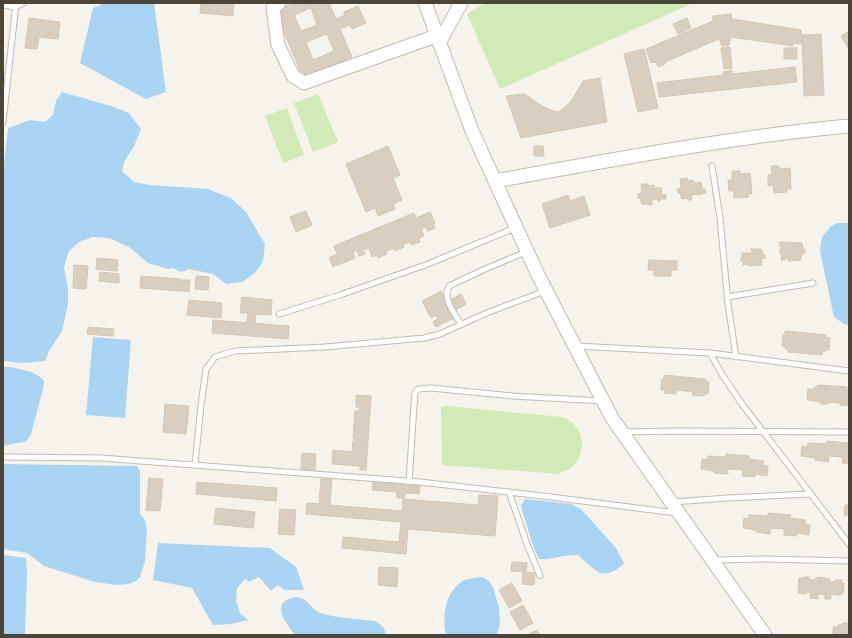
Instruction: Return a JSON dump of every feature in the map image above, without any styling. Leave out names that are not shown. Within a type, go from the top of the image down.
[{"type":"street","points":[[279,3],[273,8],[278,44],[293,76],[304,83],[438,39],[461,3]]},
{"type":"street","points":[[425,3],[472,131],[527,252],[612,418],[765,635]]},
{"type":"street","points":[[495,181],[674,149],[849,126]]},
{"type":"lane","points":[[3,5],[16,5],[24,3]]},
{"type":"lane","points":[[3,122],[16,5]]},
{"type":"lane","points":[[712,166],[720,218],[728,298],[736,357]]},
{"type":"lane","points":[[279,314],[340,295],[428,264],[516,228]]},
{"type":"lane","points":[[461,324],[448,302],[446,295],[449,286],[527,252]]},
{"type":"lane","points":[[728,298],[813,283]]},
{"type":"lane","points":[[195,465],[206,369],[215,357],[235,351],[326,347],[424,338],[440,334],[546,290]]},
{"type":"lane","points":[[575,346],[710,353],[849,371]]},
{"type":"lane","points":[[710,353],[742,404],[849,544]]},
{"type":"lane","points":[[409,482],[414,405],[418,390],[431,388],[512,396],[604,401]]},
{"type":"lane","points":[[623,432],[849,432]]},
{"type":"lane","points":[[3,456],[101,458],[195,465],[409,482],[675,508],[728,498],[812,494]]},
{"type":"lane","points":[[509,492],[540,576]]},
{"type":"lane","points":[[712,560],[766,559],[849,562]]},
{"type":"green space","points":[[485,3],[693,3],[500,89],[467,14]]},
{"type":"green space","points":[[318,94],[338,142],[313,152],[294,103]]},
{"type":"green space","points":[[287,108],[304,155],[283,163],[265,116]]},
{"type":"green space","points":[[446,406],[562,417],[569,420],[579,431],[582,444],[579,456],[571,468],[558,474],[442,465],[441,407]]},
{"type":"water","points":[[105,3],[154,3],[166,92],[146,99],[80,63],[93,8]]},
{"type":"water","points":[[62,92],[114,107],[129,113],[141,129],[134,146],[124,162],[122,171],[134,182],[150,185],[208,189],[231,198],[246,212],[265,244],[263,261],[255,273],[242,282],[226,284],[213,274],[189,269],[181,272],[173,268],[168,269],[148,263],[129,247],[109,238],[93,237],[79,242],[69,251],[64,267],[68,290],[68,304],[62,331],[49,351],[45,361],[23,363],[3,361],[3,174],[8,128],[30,120],[45,122],[53,115],[56,101]]},
{"type":"water","points":[[838,223],[849,223],[849,325],[844,324],[834,317],[820,251],[822,237],[831,226]]},
{"type":"water","points":[[93,337],[131,340],[125,418],[86,415]]},
{"type":"water","points":[[3,366],[31,372],[36,374],[44,381],[31,434],[27,441],[3,446]]},
{"type":"water","points":[[3,464],[137,466],[140,472],[140,514],[145,520],[147,530],[145,561],[140,577],[136,581],[128,584],[117,585],[95,582],[44,566],[27,553],[3,549]]},
{"type":"water","points":[[525,499],[571,504],[581,509],[616,548],[624,563],[614,571],[601,573],[578,555],[539,559],[533,546],[521,506]]},
{"type":"water","points":[[158,543],[270,548],[296,567],[304,590],[284,590],[278,585],[271,591],[259,577],[249,582],[245,579],[237,588],[236,601],[240,613],[248,620],[231,624],[213,625],[192,588],[153,580]]},
{"type":"water","points":[[3,555],[26,558],[25,635],[3,635]]},
{"type":"water","points":[[482,577],[489,581],[493,588],[499,607],[500,624],[497,635],[446,635],[444,620],[445,612],[446,605],[452,591],[463,581]]},
{"type":"water","points":[[294,597],[304,599],[320,613],[344,618],[375,621],[382,626],[386,635],[295,635],[284,618],[281,609],[282,604],[285,601]]},
{"type":"building","points":[[201,3],[234,3],[233,16],[200,13]]},
{"type":"building","points":[[294,3],[329,3],[336,19],[345,15],[344,12],[358,6],[366,23],[352,29],[350,25],[340,29],[352,57],[303,77],[275,11]],"holes":[[[311,8],[317,25],[301,31],[294,15]],[[327,34],[334,51],[313,60],[306,42]]]},
{"type":"building","points":[[731,14],[732,19],[801,30],[802,44],[793,43],[793,46],[731,37],[729,45],[722,46],[719,39],[665,62],[665,64],[658,67],[656,62],[651,63],[646,49],[713,21],[713,16]]},
{"type":"building","points":[[29,18],[60,22],[58,39],[39,37],[37,49],[25,48]]},
{"type":"building","points":[[687,18],[691,28],[678,34],[673,24]]},
{"type":"building","points":[[849,31],[849,50],[841,36]]},
{"type":"building","points":[[821,34],[824,95],[804,96],[802,35]]},
{"type":"building","points":[[730,47],[732,68],[724,69],[721,48]]},
{"type":"building","points":[[784,48],[797,48],[797,59],[784,59]]},
{"type":"building","points":[[644,49],[658,108],[638,112],[624,54]]},
{"type":"building","points":[[795,67],[797,82],[659,97],[657,83],[724,75],[723,72],[732,70],[732,74]]},
{"type":"building","points":[[600,78],[607,122],[521,138],[506,96],[525,94],[548,109],[558,112],[572,100],[583,81]]},
{"type":"building","points":[[388,146],[400,175],[393,178],[402,200],[393,204],[395,209],[378,216],[375,208],[366,212],[346,164]]},
{"type":"building","points":[[534,146],[543,146],[544,156],[534,156]]},
{"type":"building","points":[[771,166],[779,166],[779,169],[790,168],[791,189],[787,189],[787,192],[774,193],[773,185],[768,186],[768,175],[772,175]]},
{"type":"building","points":[[732,171],[740,171],[740,174],[750,173],[752,194],[748,194],[748,197],[734,198],[734,191],[729,191],[728,180],[732,180]]},
{"type":"building","points":[[687,178],[688,181],[693,180],[694,183],[701,182],[702,189],[705,189],[706,193],[691,195],[692,200],[688,200],[688,198],[682,199],[677,189],[681,188],[680,179]]},
{"type":"building","points":[[641,184],[648,184],[648,186],[654,185],[654,188],[661,188],[662,195],[666,194],[666,199],[660,199],[660,201],[658,201],[658,199],[652,200],[652,205],[642,204],[640,198],[638,198],[638,194],[642,193]]},
{"type":"building","points":[[568,195],[570,201],[584,196],[590,215],[550,228],[542,204]]},
{"type":"building","points":[[306,211],[312,225],[296,232],[290,217]]},
{"type":"building","points":[[430,212],[435,223],[433,224],[435,228],[428,231],[426,227],[421,229],[424,236],[419,238],[420,242],[411,245],[410,242],[403,245],[404,247],[395,251],[394,248],[386,251],[387,254],[378,258],[377,255],[372,257],[369,248],[363,250],[365,254],[359,256],[357,250],[353,252],[355,258],[333,267],[329,258],[337,254],[334,246],[414,213],[416,218]]},
{"type":"building","points":[[780,242],[802,243],[805,253],[801,254],[801,260],[788,261],[788,258],[786,258],[785,260],[781,260],[782,255],[780,253]]},
{"type":"building","points":[[751,249],[761,249],[763,255],[765,255],[765,258],[761,259],[762,265],[743,265],[743,261],[741,261],[742,253],[752,253]]},
{"type":"building","points":[[97,258],[118,260],[117,271],[96,269]]},
{"type":"building","points":[[649,260],[677,261],[677,270],[671,270],[671,276],[654,276],[654,270],[648,270]]},
{"type":"building","points":[[74,265],[88,266],[86,289],[73,288]]},
{"type":"building","points":[[100,272],[119,274],[119,283],[99,281]]},
{"type":"building","points":[[141,276],[181,279],[180,291],[140,288]]},
{"type":"building","points":[[196,276],[209,277],[208,290],[195,289]]},
{"type":"building","points":[[182,280],[190,280],[189,292],[181,291]]},
{"type":"building","points":[[441,291],[447,304],[450,300],[461,294],[466,304],[454,311],[454,318],[436,327],[433,322],[438,319],[436,315],[431,318],[422,301]]},
{"type":"building","points":[[242,297],[272,300],[271,315],[256,314],[255,323],[247,322],[248,313],[240,313]]},
{"type":"building","points":[[189,300],[222,303],[221,318],[187,315]]},
{"type":"building","points":[[213,320],[289,326],[288,339],[212,333]]},
{"type":"building","points":[[88,327],[114,329],[113,336],[87,334]]},
{"type":"building","points":[[785,331],[826,335],[826,337],[830,338],[829,350],[823,351],[822,355],[788,352],[788,349],[785,349],[786,346],[782,346]]},
{"type":"building","points":[[664,375],[705,379],[705,381],[709,382],[708,394],[702,396],[692,395],[693,392],[677,390],[676,394],[664,393],[665,390],[661,390]]},
{"type":"building","points":[[818,385],[847,387],[847,390],[849,390],[849,406],[829,402],[828,404],[821,404],[821,402],[807,400],[808,389],[814,389],[814,387],[817,387]]},
{"type":"building","points":[[356,395],[371,396],[366,470],[360,470],[360,466],[332,464],[333,450],[352,452],[353,441],[357,441],[357,439],[353,439],[355,411],[359,411],[360,407],[356,407]]},
{"type":"building","points":[[165,404],[189,406],[186,434],[163,432]]},
{"type":"building","points":[[827,441],[849,443],[849,464],[842,463],[843,457],[829,456],[828,462],[801,456],[802,446],[807,447],[808,443],[826,444]]},
{"type":"building","points":[[302,453],[316,454],[315,470],[301,469]]},
{"type":"building","points":[[726,454],[749,456],[749,459],[764,461],[763,465],[768,466],[767,476],[755,474],[755,477],[742,476],[743,470],[728,469],[728,474],[714,473],[715,471],[701,469],[702,459],[707,460],[708,456],[726,457]]},
{"type":"building","points":[[149,478],[163,479],[160,511],[146,510]]},
{"type":"building","points":[[321,479],[332,479],[330,505],[402,511],[403,499],[478,505],[479,495],[498,496],[495,536],[408,529],[406,554],[342,548],[343,537],[399,542],[401,522],[306,514],[307,503],[319,504]]},
{"type":"building","points":[[197,482],[277,488],[276,501],[196,494]]},
{"type":"building","points":[[373,482],[420,486],[419,494],[405,493],[404,498],[397,498],[397,492],[372,490]]},
{"type":"building","points":[[845,505],[849,505],[849,515],[844,515]]},
{"type":"building","points":[[216,508],[255,512],[253,528],[214,524]]},
{"type":"building","points":[[280,509],[296,510],[294,535],[278,534]]},
{"type":"building","points":[[768,513],[791,515],[790,518],[805,520],[805,524],[810,525],[809,535],[797,533],[796,536],[784,535],[784,529],[770,528],[770,534],[743,528],[744,518],[749,519],[749,515],[768,516]]},
{"type":"building","points":[[512,562],[527,563],[526,572],[511,571]]},
{"type":"building","points":[[379,567],[398,568],[397,587],[378,585]]},
{"type":"building","points":[[523,572],[535,573],[534,585],[522,584]]},
{"type":"building","points":[[809,577],[809,580],[815,580],[818,577],[830,579],[829,581],[835,582],[835,580],[842,580],[841,583],[844,583],[843,593],[841,593],[841,595],[833,595],[833,593],[831,593],[831,599],[825,599],[825,595],[818,594],[818,599],[810,598],[810,592],[807,592],[806,594],[798,593],[799,578]]},
{"type":"building","points":[[512,583],[522,601],[509,608],[499,590]]},
{"type":"building","points":[[523,605],[533,623],[520,630],[510,612]]},
{"type":"building","points":[[843,623],[849,623],[849,635],[833,635],[833,627],[838,627],[838,625],[842,625]]},
{"type":"building","points":[[537,630],[540,635],[527,635]]}]
